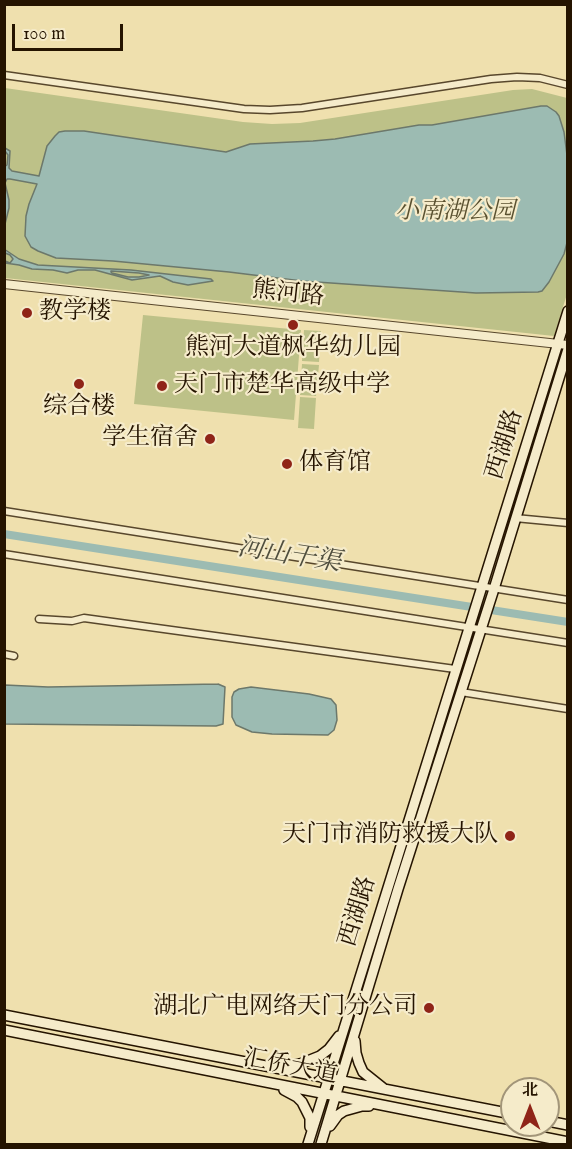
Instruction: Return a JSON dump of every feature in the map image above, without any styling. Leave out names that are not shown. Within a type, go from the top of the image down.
[{"type":"main road","name":"西湖路","points":[[321,1144],[401,878],[515,518],[564,346],[567,311]]},
{"type":"main road","name":"西湖路","points":[[308,1142],[469,625],[564,346]]},
{"type":"main road","name":"汇侨大道","points":[[4,1015],[500,1112]]},
{"type":"main road","points":[[275,1068],[300,1064],[320,1056],[336,1041],[345,1026]]},
{"type":"main road","name":"汇侨大道","points":[[4,1030],[567,1142]]},
{"type":"main road","points":[[356,1030],[358,1063],[363,1072],[385,1089]]},
{"type":"main road","points":[[271,1084],[289,1092],[302,1102],[310,1118],[308,1142]]},
{"type":"main road","points":[[321,1144],[333,1121],[344,1111],[362,1106],[380,1106]]},
{"type":"street","points":[[4,75],[244,109],[270,110],[302,108],[491,79],[540,78],[567,85]]},
{"type":"street","name":"熊河路","points":[[4,284],[564,346]]},
{"type":"street","points":[[4,511],[493,591],[567,600]]},
{"type":"street","points":[[515,518],[567,523]]},
{"type":"street","points":[[4,554],[469,625],[567,643]]},
{"type":"street","points":[[39,619],[72,621],[84,618],[455,669]]},
{"type":"street","points":[[4,654],[14,656]]},
{"type":"street","points":[[461,692],[567,709]]},
{"type":"green space","name":"小南湖公园","points":[[5,88],[243,122],[272,124],[300,123],[513,90],[532,89],[567,98],[567,294],[554,336],[5,278]]},
{"type":"green space","points":[[143,315],[301,330],[294,420],[134,404]]},
{"type":"green space","points":[[304,330],[321,331],[319,362],[302,361]]},
{"type":"green space","points":[[302,364],[319,365],[316,396],[300,395]]},
{"type":"green space","points":[[300,397],[316,398],[314,429],[298,428]]},
{"type":"water","name":"小南湖公园","points":[[547,106],[556,112],[564,132],[568,163],[568,239],[564,254],[549,282],[542,291],[538,292],[476,293],[302,281],[113,261],[56,258],[31,247],[25,236],[26,216],[37,184],[10,179],[7,179],[5,183],[9,208],[5,224],[4,167],[7,165],[8,155],[5,148],[10,151],[9,168],[12,171],[39,176],[47,146],[59,132],[84,131],[226,152],[250,144],[335,139]]},
{"type":"water","points":[[4,249],[19,259],[38,265],[131,270],[213,281],[188,285],[160,276],[132,280],[95,270],[78,270],[67,273],[32,269],[5,263],[5,261],[10,263],[13,259],[5,253]],"holes":[[[111,271],[149,275],[128,277]]]},
{"type":"water","points":[[218,684],[225,687],[223,724],[216,726],[5,724],[5,685],[48,687]]},
{"type":"water","points":[[251,687],[331,699],[336,705],[337,720],[334,730],[328,735],[272,734],[252,732],[236,725],[232,717],[232,697],[239,689]]},
{"type":"waterway","name":"河山干渠","points":[[4,534],[568,622]]},
{"type":"place","name":"教学楼","points":[[27,313]]},
{"type":"place","name":"熊河大道枫华幼儿园","points":[[293,325]]},
{"type":"place","name":"综合楼","points":[[79,384]]},
{"type":"place","name":"天门市楚华高级中学","points":[[162,386]]},
{"type":"place","name":"学生宿舍","points":[[210,439]]},
{"type":"place","name":"体育馆","points":[[287,464]]},
{"type":"place","name":"天门市消防救援大队","points":[[510,836]]},
{"type":"place","name":"湖北广电网络天门分公司","points":[[429,1008]]}]
